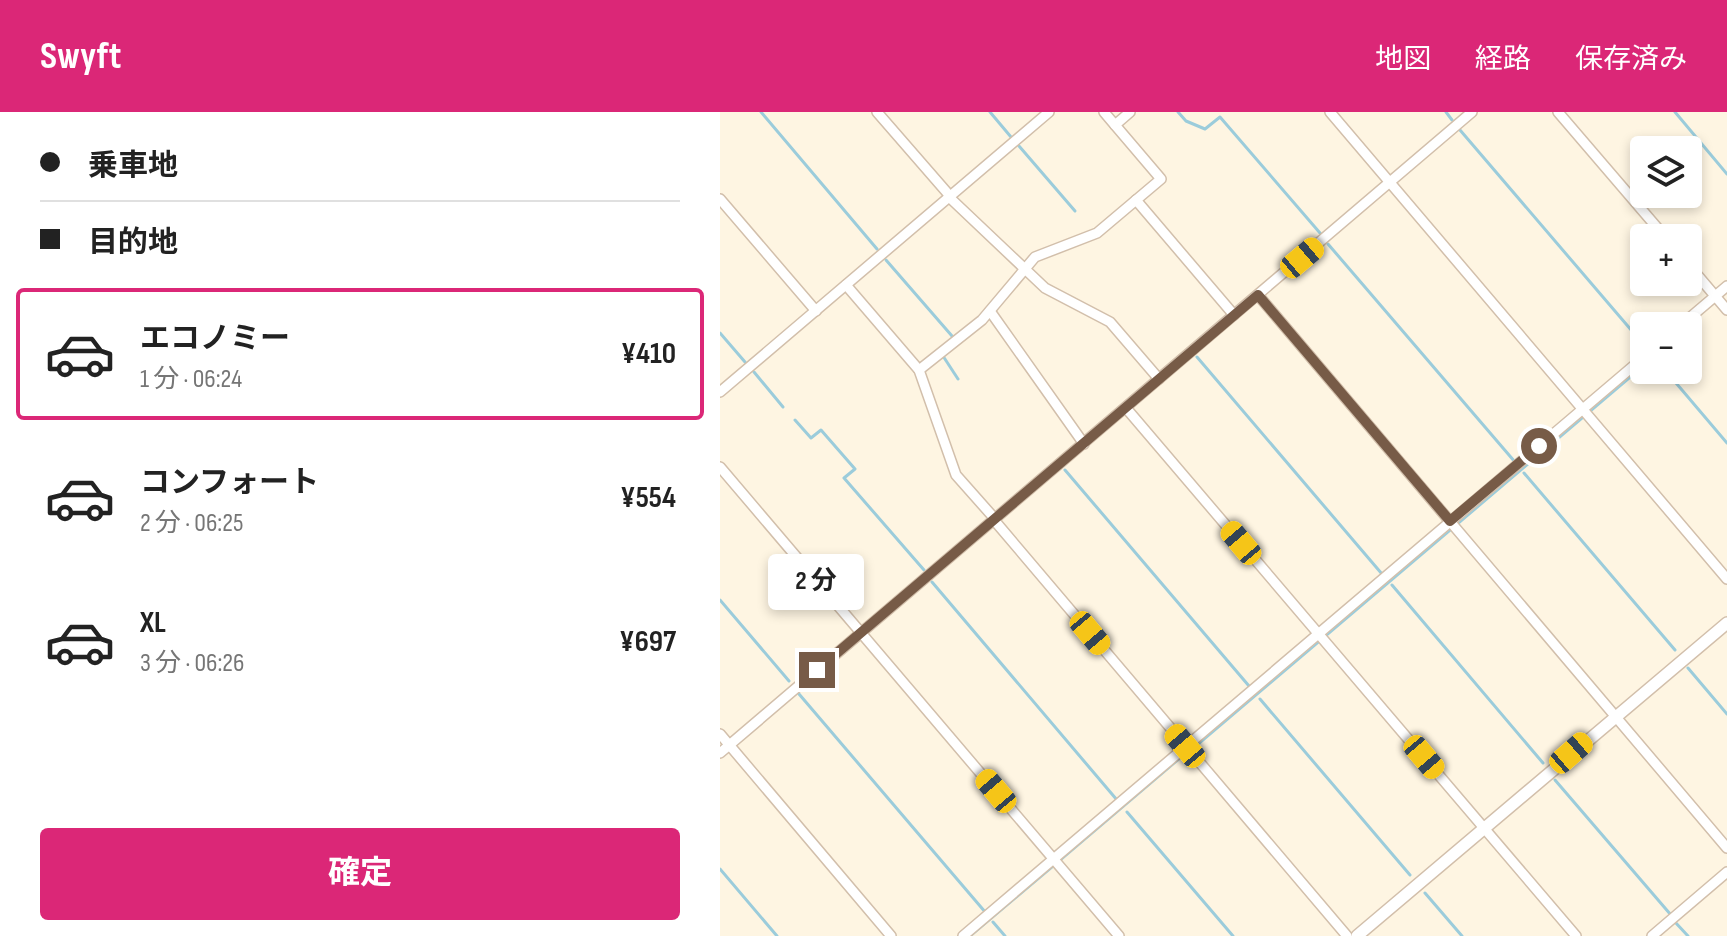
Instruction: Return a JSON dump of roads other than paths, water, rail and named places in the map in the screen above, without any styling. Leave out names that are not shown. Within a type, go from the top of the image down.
[{"type":"street","points":[[877,112],[949,196],[1045,288],[1110,322],[1159,379]]},
{"type":"street","points":[[720,392],[1049,112]]},
{"type":"street","points":[[919,370],[990,311],[1023,267],[1045,252],[1097,233],[1161,179],[1104,112]]},
{"type":"street","points":[[1115,125],[1130,112]]},
{"type":"street","points":[[1330,112],[1727,579]]},
{"type":"street","points":[[720,753],[1472,112]]},
{"type":"street","points":[[1558,112],[1654,224]]},
{"type":"street","points":[[720,199],[816,311]]},
{"type":"street","points":[[1136,200],[1234,315]]},
{"type":"street","points":[[1702,281],[1727,310]]},
{"type":"street","points":[[846,285],[919,370],[956,475],[1347,936]]},
{"type":"street","points":[[1696,312],[1727,286]]},
{"type":"street","points":[[1258,295],[1727,848]]},
{"type":"street","points":[[990,311],[1084,444]]},
{"type":"street","points":[[963,936],[1185,746],[1453,524],[1630,370]]},
{"type":"street","points":[[1126,408],[1576,936]]},
{"type":"street","points":[[720,467],[1119,936]]},
{"type":"street","points":[[1357,936],[1727,623]]},
{"type":"street","points":[[720,734],[891,936]]},
{"type":"street","points":[[1652,936],[1727,872]]},
{"type":"water","points":[[1630,374],[1630,378],[1192,750],[1190,748]]},
{"type":"waterway","points":[[761,112],[877,249]]},
{"type":"waterway","points":[[990,112],[1011,137]]},
{"type":"waterway","points":[[1178,112],[1186,121],[1205,129],[1220,117],[1320,233]]},
{"type":"waterway","points":[[1446,112],[1452,120]]},
{"type":"waterway","points":[[1675,112],[1727,174]]},
{"type":"waterway","points":[[1460,130],[1630,329]]},
{"type":"waterway","points":[[1019,146],[1075,211]]},
{"type":"waterway","points":[[1328,244],[1515,462]]},
{"type":"waterway","points":[[886,260],[952,336]]},
{"type":"waterway","points":[[720,333],[745,362]]},
{"type":"waterway","points":[[943,356],[958,379]]},
{"type":"waterway","points":[[1197,357],[1382,574]]},
{"type":"waterway","points":[[754,372],[783,407]]},
{"type":"waterway","points":[[1677,384],[1727,443]]},
{"type":"waterway","points":[[795,420],[811,438],[821,430],[855,469],[844,478],[924,570]]},
{"type":"waterway","points":[[1065,470],[1249,686]]},
{"type":"waterway","points":[[1524,473],[1675,650]]},
{"type":"waterway","points":[[932,582],[1117,800]]},
{"type":"waterway","points":[[1392,585],[1543,763]]},
{"type":"waterway","points":[[720,600],[789,681]]},
{"type":"waterway","points":[[1688,668],[1727,714]]},
{"type":"waterway","points":[[799,694],[986,913]]},
{"type":"waterway","points":[[1260,699],[1410,875]]},
{"type":"waterway","points":[[1060,860],[1187,752]]},
{"type":"waterway","points":[[1555,780],[1671,915]]},
{"type":"waterway","points":[[1127,812],[1233,936]]},
{"type":"waterway","points":[[970,936],[1053,866]]},
{"type":"waterway","points":[[720,869],[777,936]]},
{"type":"waterway","points":[[1425,893],[1462,936]]},
{"type":"waterway","points":[[993,922],[1005,936]]},
{"type":"waterway","points":[[1675,922],[1688,936]]}]
